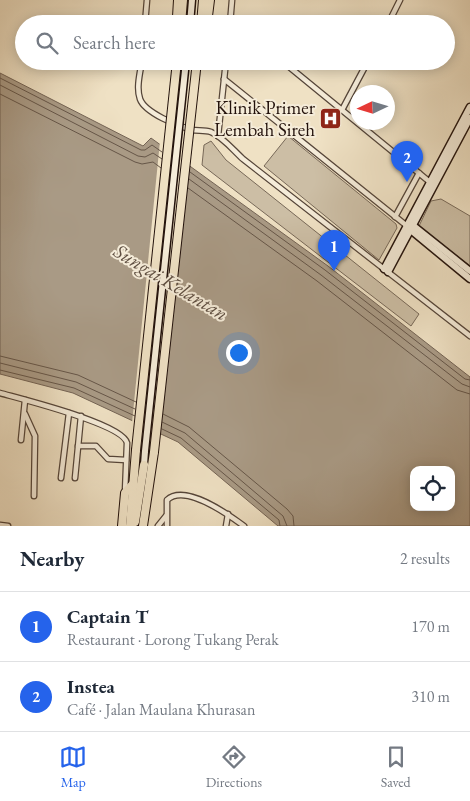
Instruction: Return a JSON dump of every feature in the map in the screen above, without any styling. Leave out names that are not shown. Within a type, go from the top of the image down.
[{"type":"highway","points":[[177,15],[178,0]]},
{"type":"highway","points":[[182,15],[183,0]]},
{"type":"highway","points":[[202,15],[203,0]]},
{"type":"highway","points":[[208,15],[210,0]]},
{"type":"highway","points":[[130,526],[136,450],[176,70]]},
{"type":"highway","points":[[141,526],[154,452],[196,70]]},
{"type":"highway","points":[[141,526],[144,465]]},
{"type":"highway","points":[[135,526],[144,465]]},
{"type":"highway","points":[[122,526],[125,493],[133,484]]},
{"type":"main road","points":[[191,15],[192,0]]},
{"type":"main road","points":[[144,465],[185,70]]},
{"type":"main road","points":[[386,271],[470,107]]},
{"type":"main road","points":[[432,184],[470,118]]},
{"type":"main road","points":[[410,226],[470,271]]},
{"type":"main road","points":[[410,226],[470,278]]},
{"type":"street","points":[[147,15],[148,0]]},
{"type":"street","points":[[231,15],[232,0]]},
{"type":"street","points":[[392,15],[400,0]]},
{"type":"street","points":[[141,70],[139,90],[142,104],[160,117],[193,130],[210,131],[218,136],[243,160],[470,336]]},
{"type":"street","points":[[218,136],[225,70]]},
{"type":"street","points":[[293,70],[432,184]]},
{"type":"street","points":[[342,110],[363,70]]},
{"type":"street","points":[[224,79],[400,221],[410,226]]},
{"type":"street","points":[[395,217],[419,173]]},
{"type":"street","points":[[0,393],[81,416],[124,436],[127,443],[125,493]]},
{"type":"street","points":[[21,440],[25,400]]},
{"type":"street","points":[[61,478],[69,413]]},
{"type":"street","points":[[25,414],[35,436],[34,496]]},
{"type":"street","points":[[75,478],[81,416]]},
{"type":"street","points":[[78,446],[96,446],[108,458],[126,460]]},
{"type":"street","points":[[167,526],[167,500],[174,496],[204,500],[244,526]]},
{"type":"street","points":[[226,526],[228,514]]},
{"type":"street","points":[[158,526],[166,516]]},
{"type":"street","points":[[0,525],[8,526]]},
{"type":"shaded area","points":[[288,136],[396,224],[397,228],[379,260],[264,166]]},
{"type":"shaded area","points":[[211,141],[226,160],[419,314],[411,326],[202,165],[204,145]]},
{"type":"shaded area","points":[[441,199],[470,216],[470,266],[419,226],[431,201]]},
{"type":"water","name":"Sungai Kelantan","points":[[0,73],[143,146],[151,138],[328,266],[470,377],[470,526],[278,526],[178,442],[73,393],[0,374]]},
{"type":"pier","points":[[160,141],[189,162],[158,435],[132,423]]},
{"type":"place","name":"Klinik Primer Lembah Sireh","points":[[331,118]]},
{"type":"place","name":"Instea","points":[[407,182]]},
{"type":"place","name":"Captain T","points":[[334,271]]}]
